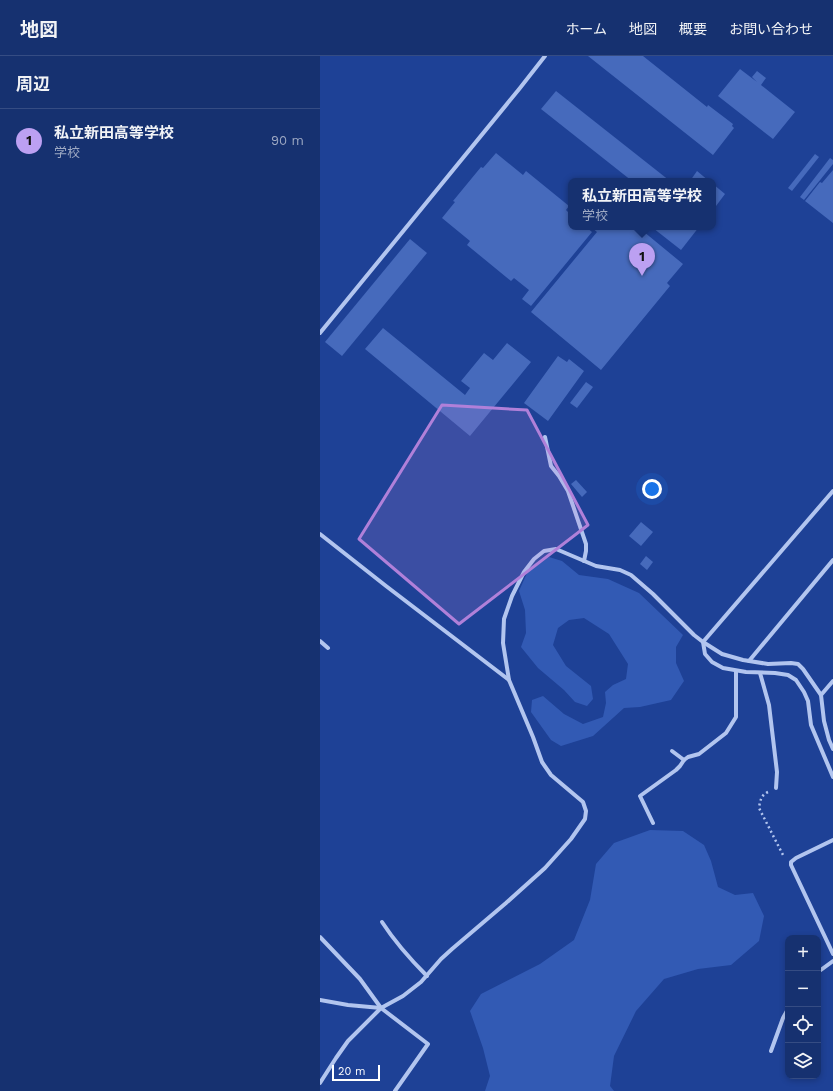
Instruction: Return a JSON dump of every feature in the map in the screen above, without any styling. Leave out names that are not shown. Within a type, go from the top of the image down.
[{"type":"street","points":[[320,333],[545,56]]},
{"type":"street","points":[[545,437],[551,466],[568,490],[586,544],[584,561]]},
{"type":"street","points":[[703,642],[833,491]]},
{"type":"street","points":[[320,534],[509,680]]},
{"type":"street","points":[[320,1083],[348,1041],[381,1008],[403,996],[421,982],[452,949],[545,868],[571,839],[585,819],[586,811],[583,802],[551,775],[542,762],[509,680],[503,643],[504,619],[512,596],[524,572],[534,559],[544,551],[556,549],[596,566],[620,570],[631,575],[641,582],[694,635],[722,654],[768,664],[798,664],[804,669],[821,695],[824,721],[829,740],[833,748]]},
{"type":"street","points":[[749,661],[833,560]]},
{"type":"street","points":[[320,641],[328,648]]},
{"type":"street","points":[[703,642],[705,654],[712,662],[723,668],[746,672],[788,675],[796,680],[808,701],[811,725],[833,777]]},
{"type":"street","points":[[653,823],[640,796],[676,770],[688,757],[699,754],[726,733],[736,717],[736,670]]},
{"type":"street","points":[[760,673],[770,705],[777,772],[776,788]]},
{"type":"street","points":[[821,695],[833,681]]},
{"type":"street","points":[[672,751],[684,760]]},
{"type":"street","points":[[833,840],[796,858],[791,862],[791,865],[833,954]]},
{"type":"street","points":[[382,922],[402,950],[427,976]]},
{"type":"street","points":[[320,937],[360,979],[381,1008],[428,1044],[394,1091]]},
{"type":"street","points":[[819,971],[833,960]]},
{"type":"street","points":[[320,1000],[348,1005],[381,1008]]},
{"type":"street","points":[[771,1052],[785,1014]]},
{"type":"path","points":[[776,788],[765,794],[760,799],[759,808],[783,855],[791,862]]},
{"type":"highlighted area","points":[[442,405],[527,410],[588,525],[459,624],[359,539]]},
{"type":"shaded area","points":[[549,557],[562,561],[579,575],[608,579],[639,593],[683,635],[676,647],[676,663],[684,681],[671,700],[640,707],[624,708],[593,736],[561,746],[551,740],[531,712],[532,700],[543,696],[564,714],[583,724],[603,717],[606,703],[605,692],[613,685],[626,679],[628,664],[609,634],[584,618],[569,620],[558,628],[553,645],[566,666],[591,686],[593,699],[587,706],[575,702],[564,690],[538,668],[521,647],[526,633],[525,610],[519,591],[527,573]]},
{"type":"shaded area","points":[[650,830],[683,831],[704,845],[711,861],[718,887],[735,895],[753,893],[764,916],[759,941],[731,965],[698,969],[664,979],[636,1011],[614,1056],[610,1086],[614,1091],[485,1091],[490,1076],[483,1048],[470,1011],[481,994],[540,964],[574,940],[590,900],[596,864],[614,843]]},
{"type":"building","points":[[588,56],[643,56],[707,107],[708,105],[733,124],[732,126],[734,128],[713,155]]},
{"type":"building","points":[[740,69],[757,82],[752,77],[757,71],[766,78],[761,85],[795,112],[773,139],[718,96]]},
{"type":"building","points":[[556,91],[666,178],[628,178],[541,109]]},
{"type":"building","points":[[496,153],[523,175],[526,171],[568,205],[566,210],[568,212],[568,230],[590,230],[592,232],[531,306],[522,299],[529,290],[514,278],[511,281],[467,245],[470,241],[442,218],[455,202],[453,201],[481,167],[483,168]]},
{"type":"building","points":[[815,154],[819,157],[792,191],[788,188]]},
{"type":"building","points":[[830,158],[833,160],[833,164],[804,200],[800,197]]},
{"type":"building","points":[[833,170],[833,223],[805,201],[820,182],[822,183]]},
{"type":"building","points":[[697,171],[705,178],[692,178]]},
{"type":"building","points":[[716,186],[725,194],[716,206]]},
{"type":"building","points":[[595,230],[642,230],[683,264],[667,283],[670,286],[601,370],[531,312],[597,232]]},
{"type":"building","points":[[656,230],[697,230],[681,250]]},
{"type":"building","points":[[410,239],[427,253],[342,356],[325,342]]},
{"type":"building","points":[[383,328],[465,395],[470,388],[461,381],[484,353],[493,360],[507,343],[531,362],[470,436],[365,349]]},
{"type":"building","points":[[558,356],[567,362],[569,359],[584,371],[548,421],[524,403]]},
{"type":"building","points":[[586,382],[593,387],[577,408],[570,403]]},
{"type":"building","points":[[576,480],[587,492],[582,497],[571,484]]},
{"type":"building","points":[[641,522],[653,532],[641,546],[629,536]]},
{"type":"building","points":[[646,556],[653,562],[647,570],[640,564]]},
{"type":"place","name":"私立新田高等学校","points":[[642,276]]}]
